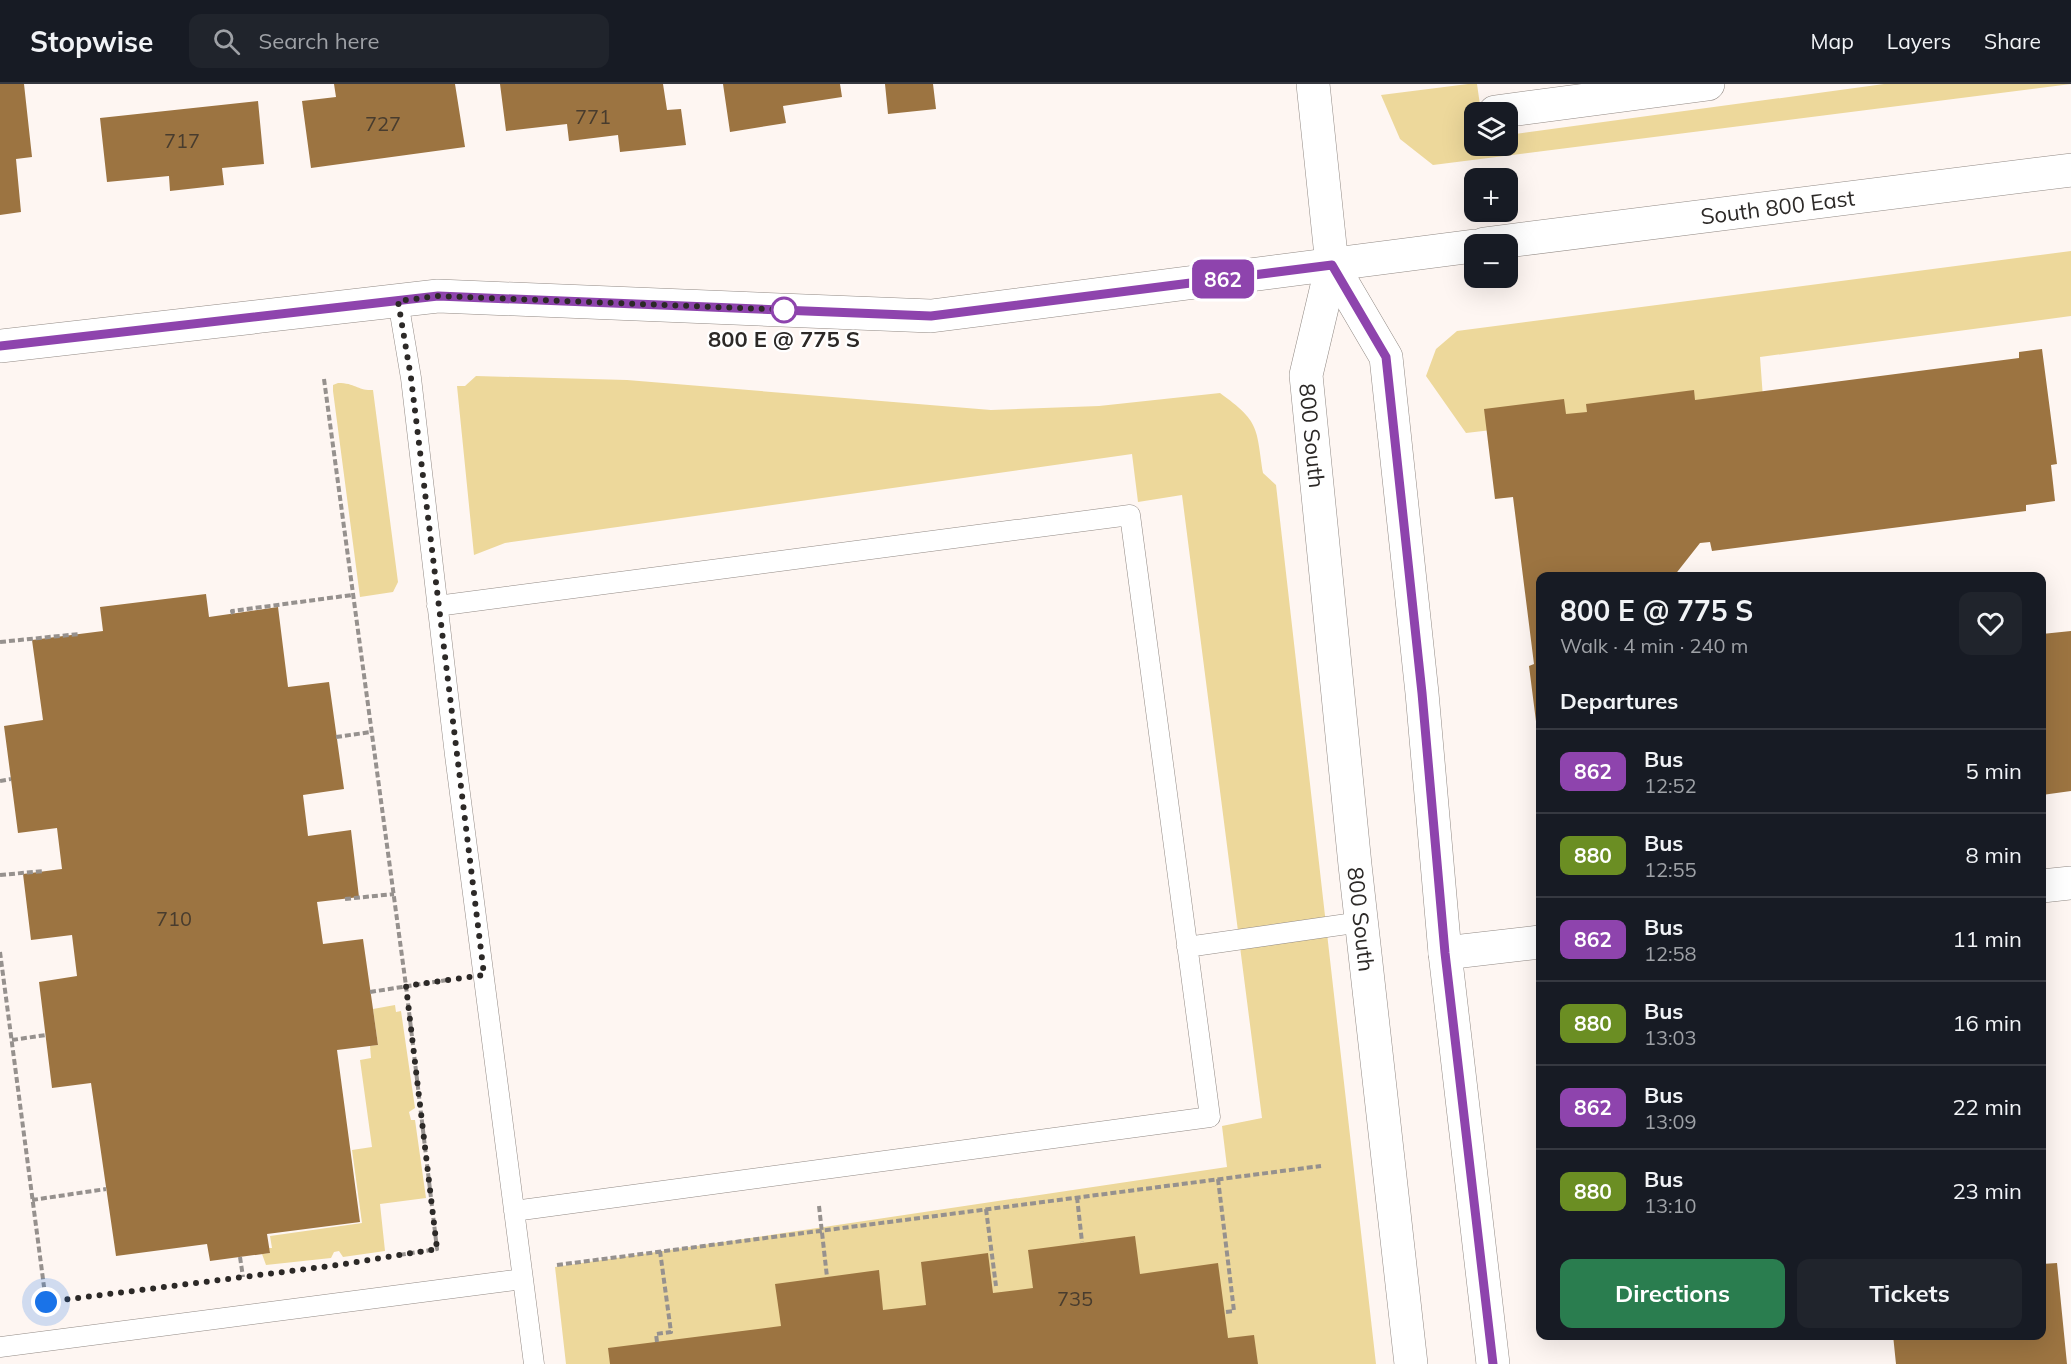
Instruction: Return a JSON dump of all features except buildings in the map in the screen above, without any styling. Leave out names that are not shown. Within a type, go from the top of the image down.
[{"type":"main road","points":[[1312,84],[1332,265],[1386,357],[1422,693],[1445,953],[1493,1364]]},
{"type":"main road","points":[[1518,109],[1708,84]]},
{"type":"main road","name":"South 800 East","points":[[1518,240],[2071,170]]},
{"type":"main road","points":[[0,346],[438,296],[931,316],[1464,247]]},
{"type":"main road","name":"800 South","points":[[1332,265],[1306,375],[1361,922],[1412,1364]]},
{"type":"main road","points":[[2046,886],[2071,883]]},
{"type":"main road","points":[[1445,953],[1536,942]]},
{"type":"lane","points":[[398,301],[411,378],[437,606],[534,1364]]},
{"type":"lane","points":[[437,606],[1130,515],[1210,1117],[514,1211]]},
{"type":"lane","points":[[1187,947],[1361,922]]},
{"type":"lane","points":[[0,1347],[523,1279]]},
{"type":"path","points":[[324,379],[406,986],[437,1249],[393,1256]]},
{"type":"path","points":[[232,614],[232,611],[352,595]]},
{"type":"path","points":[[0,642],[79,634]]},
{"type":"path","points":[[336,737],[371,732]]},
{"type":"path","points":[[0,781],[11,780]]},
{"type":"path","points":[[0,875],[44,871]]},
{"type":"path","points":[[345,898],[394,894]]},
{"type":"path","points":[[0,952],[46,1302],[58,1301]]},
{"type":"path","points":[[370,992],[484,975]]},
{"type":"path","points":[[12,1040],[46,1035]]},
{"type":"path","points":[[552,1266],[1320,1166]]},
{"type":"path","points":[[815,1170],[827,1277]]},
{"type":"path","points":[[1218,1179],[1234,1311],[1225,1312]]},
{"type":"path","points":[[32,1200],[106,1189]]},
{"type":"path","points":[[1077,1197],[1082,1242]]},
{"type":"path","points":[[986,1209],[996,1286]]},
{"type":"path","points":[[657,1342],[656,1334],[670,1332],[660,1251]]},
{"type":"path","points":[[240,1257],[243,1277]]},
{"type":"path","points":[[231,1278],[254,1275]]},
{"type":"shaded area","points":[[1477,84],[1480,102],[1464,102],[1464,156],[1504,156],[1433,165],[1400,139],[1381,95]]},
{"type":"shaded area","points":[[1884,84],[2071,84],[1518,154],[1518,134]]},
{"type":"shaded area","points":[[2071,251],[2071,316],[1760,357],[1763,398],[1466,433],[1426,376],[1436,349],[1457,331]]},
{"type":"shaded area","points":[[476,376],[627,380],[991,410],[1099,406],[1220,393],[1243,411],[1257,435],[1263,473],[1276,485],[1376,1364],[566,1364],[555,1267],[1227,1167],[1222,1126],[1262,1118],[1182,495],[1138,502],[1132,454],[505,543],[474,555],[457,386],[465,386]]},
{"type":"shaded area","points":[[338,383],[373,390],[398,582],[393,592],[360,597],[333,391],[333,385]]},
{"type":"shaded area","points":[[395,1005],[396,1012],[401,1011],[415,1108],[409,1112],[411,1120],[415,1120],[426,1198],[380,1204],[385,1251],[343,1257],[339,1251],[334,1252],[331,1258],[266,1265],[262,1254],[270,1253],[269,1248],[272,1248],[270,1236],[362,1223],[352,1150],[372,1147],[360,1060],[371,1058],[370,1046],[378,1045],[373,1009]]},
{"type":"bus line","name":"862","points":[[0,346],[438,296],[931,316],[1332,265],[1386,357],[1422,693],[1445,953],[1493,1364]]},
{"type":"place","name":"800 E @ 775 S","points":[[784,310]]},
{"type":"route","points":[[46,1302],[338,1265],[437,1249],[406,986],[484,975],[455,754],[411,378],[398,301],[438,296],[790,310],[784,310]]}]
